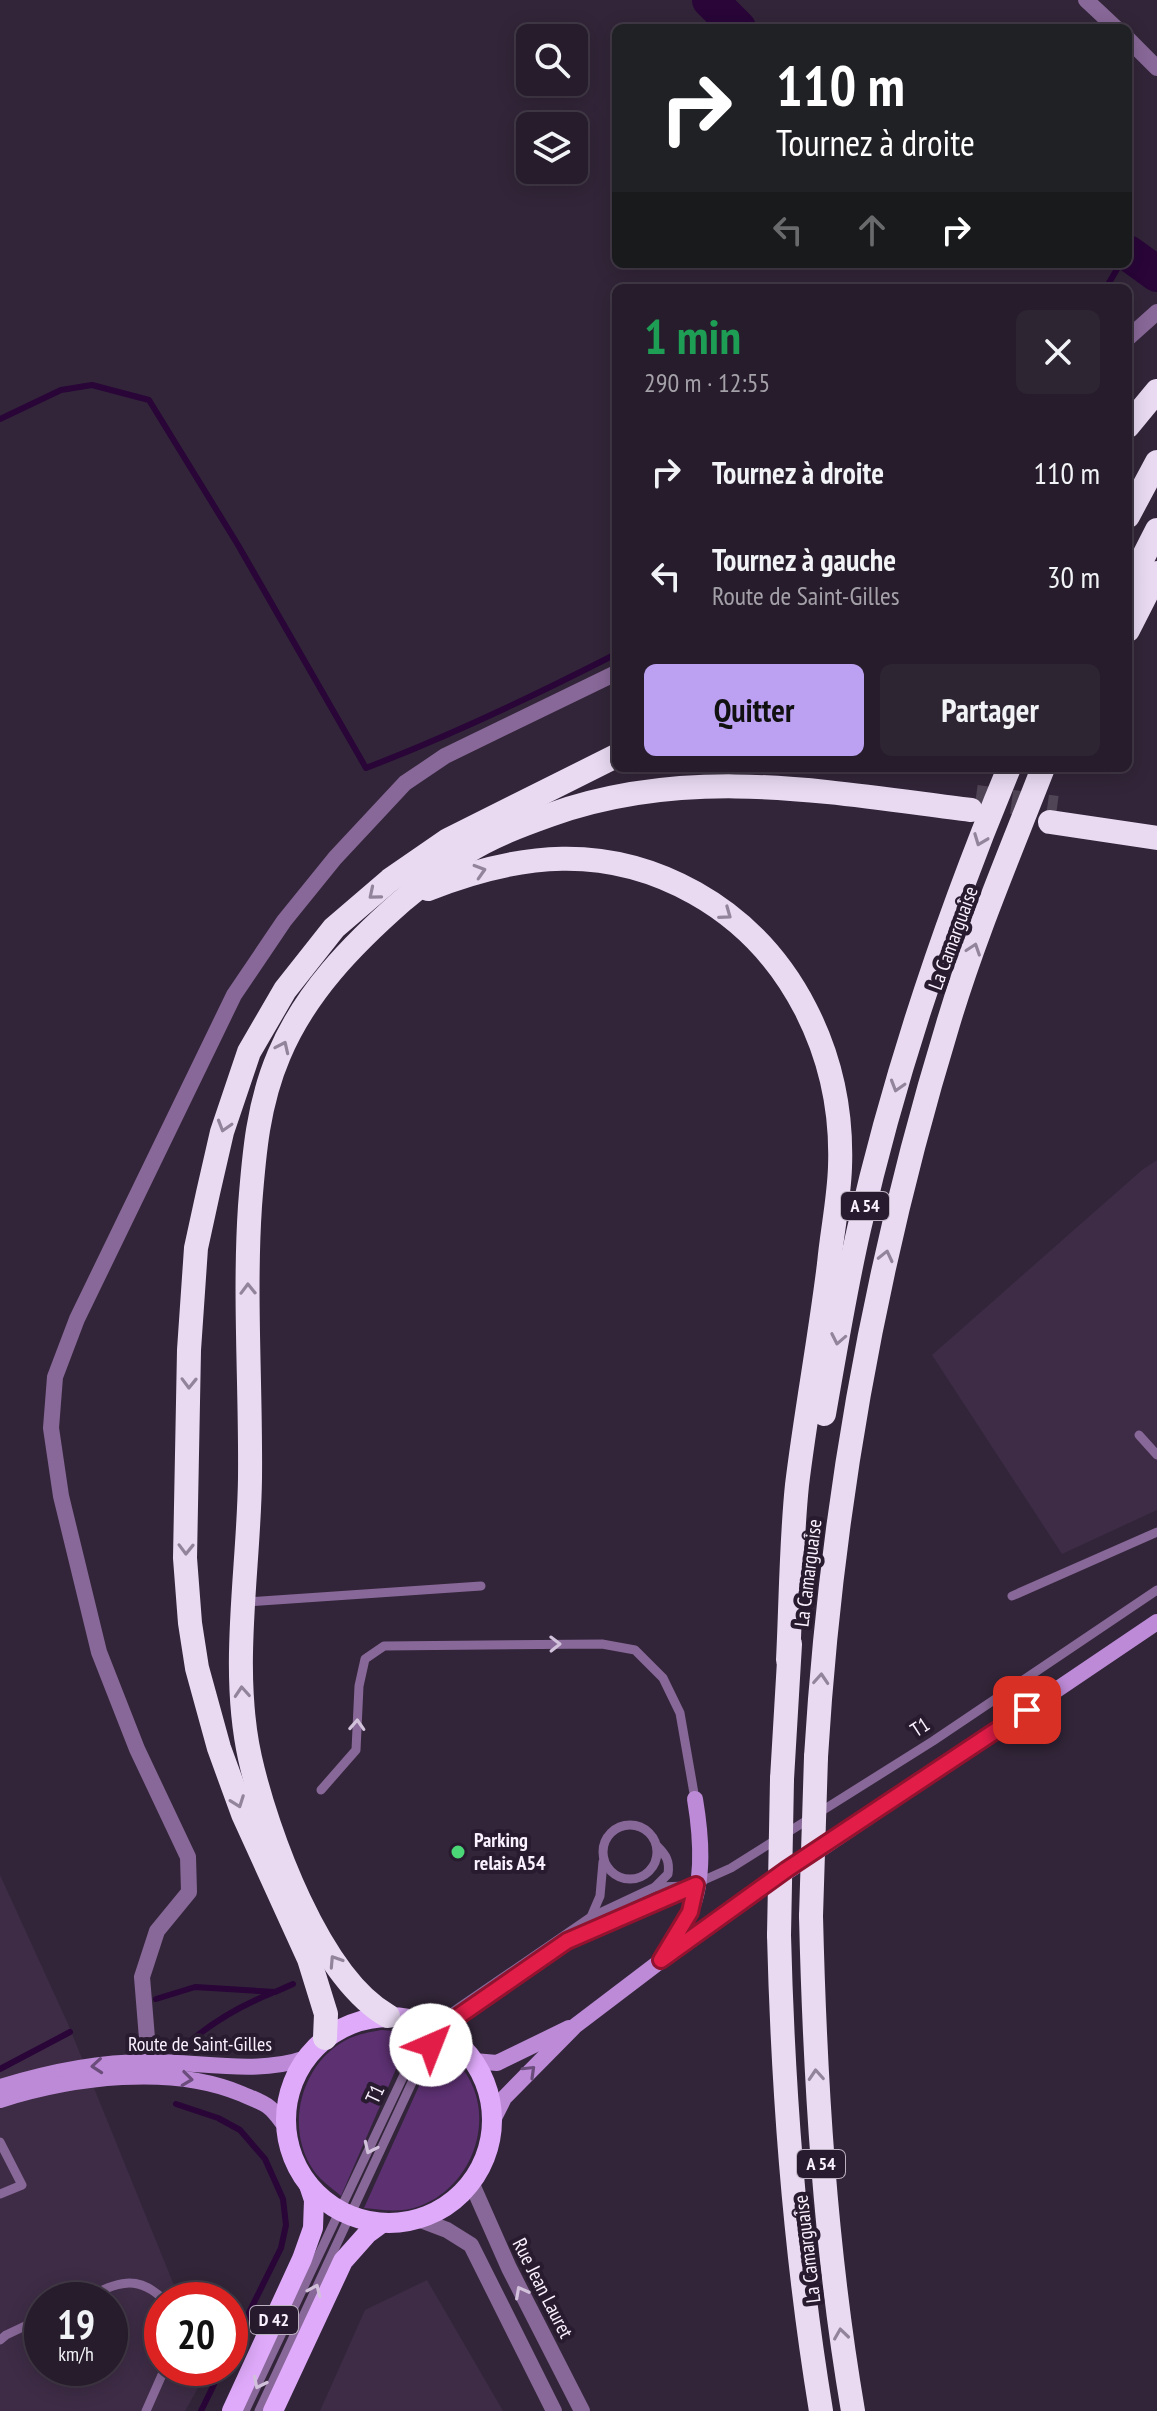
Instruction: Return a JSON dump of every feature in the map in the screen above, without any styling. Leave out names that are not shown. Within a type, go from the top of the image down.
[{"type":"highway","points":[[1132,421],[1157,391]]},
{"type":"highway","points":[[1132,509],[1157,462]]},
{"type":"highway","points":[[1132,579],[1157,530]]},
{"type":"highway","points":[[1132,622],[1157,573]]},
{"type":"highway","points":[[325,2038],[326,2014],[309,1959],[243,1814],[219,1748],[197,1668],[190,1623],[185,1558],[189,1350],[196,1248],[222,1132],[249,1052],[285,990],[334,928],[390,880],[448,840],[612,758]]},
{"type":"highway","points":[[511,809],[566,792],[640,775],[681,772]]},
{"type":"highway","points":[[388,2016],[359,1994],[304,1911],[274,1836],[250,1759],[244,1718],[241,1681],[250,1479],[248,1247],[254,1149],[262,1100],[279,1055],[312,995],[341,959],[432,875],[468,851],[502,834],[566,809],[673,786],[762,785],[973,803],[821,776],[764,772]]},
{"type":"highway","name":"La Camarguaise","points":[[821,2411],[802,2287],[782,2056],[779,1935],[788,1660],[817,1448],[858,1230],[916,1022],[954,908],[1007,772]]},
{"type":"highway","name":"La Camarguaise","points":[[853,2411],[822,2174],[814,2056],[811,1916],[816,1757],[834,1543],[877,1296],[903,1182],[948,1022],[988,908],[1041,772]]},
{"type":"highway","points":[[1157,824],[1054,815],[1157,838]]},
{"type":"highway","points":[[407,898],[476,871],[531,859],[586,859],[645,871],[674,881],[743,926],[782,970],[804,1003],[829,1073],[839,1135],[840,1168],[823,1313],[797,1488],[788,1660]]},
{"type":"main road","points":[[493,2120],[488,2089],[463,2047],[437,2028],[414,2019],[388,2016],[348,2024],[325,2038],[306,2058],[289,2094],[286,2127],[291,2151],[309,2185],[345,2213],[382,2223],[418,2219],[448,2205],[471,2182],[485,2159],[493,2120],[504,2098],[575,2026],[786,1870],[1157,1622]]},
{"type":"main road","points":[[661,1960],[690,1912],[696,1885],[700,1828],[695,1799]]},
{"type":"main road","points":[[474,2061],[497,2063],[575,2026]]},
{"type":"main road","name":"Route de Saint-Gilles","points":[[0,2087],[80,2068],[259,2066],[306,2058]]},
{"type":"main road","name":"Route de Saint-Gilles","points":[[0,2100],[45,2088],[150,2069],[225,2087],[270,2107],[286,2127]]},
{"type":"main road","name":"D 42","points":[[232,2411],[302,2259],[313,2228],[314,2200],[309,2185]]},
{"type":"main road","name":"D 42","points":[[273,2411],[343,2261],[367,2234],[382,2223]]},
{"type":"street","points":[[1086,0],[1112,24]]},
{"type":"street","points":[[1132,43],[1157,68]]},
{"type":"street","points":[[1132,334],[1157,312]]},
{"type":"street","points":[[150,2069],[142,1977],[157,1931],[189,1892],[188,1857],[137,1749],[99,1652],[61,1496],[51,1428],[55,1377],[77,1319],[234,995],[284,921],[335,858],[405,783],[445,756],[612,675]]},
{"type":"street","name":"Rue Jean Lauret","points":[[471,2182],[509,2268],[582,2411]]},
{"type":"street","points":[[418,2219],[447,2230],[471,2245],[554,2411]]},
{"type":"lane","points":[[1139,1435],[1157,1455]]},
{"type":"lane","points":[[1012,1596],[1157,1532]]},
{"type":"lane","points":[[245,1602],[481,1586]]},
{"type":"lane","name":"T1","points":[[437,2028],[567,1941],[731,1868],[933,1741],[1157,1590]]},
{"type":"lane","points":[[321,1790],[356,1750],[359,1686],[365,1659],[384,1646],[602,1644],[635,1650],[663,1678],[680,1713],[695,1799]]},
{"type":"lane","points":[[567,1941],[655,1887],[668,1874],[670,1864],[667,1856],[647,1830],[639,1826],[621,1826],[607,1837],[600,1896],[591,1917]]},
{"type":"lane","points":[[603,1855],[610,1871],[625,1879],[635,1879],[643,1876],[655,1863],[657,1846]]},
{"type":"lane","name":"T1","points":[[259,2411],[419,2043],[591,1917],[655,1887],[696,1885]]},
{"type":"lane","points":[[0,2194],[22,2185],[1,2146]]},
{"type":"lane","name":"T1","points":[[245,2411],[345,2213]]},
{"type":"lane","points":[[0,2340],[24,2326]]},
{"type":"lane","points":[[146,2411],[157,2386]]},
{"type":"shaded area","points":[[1157,1160],[1157,1510],[1062,1554],[932,1355]]},
{"type":"shaded area","points":[[0,1875],[68,2024],[173,2282],[144,2282],[144,2386],[199,2386],[185,2411],[0,2411]]},
{"type":"shaded area","points":[[381,2030],[412,2032],[341,2196],[317,2174],[305,2154],[300,2135],[302,2096],[309,2078],[333,2048],[354,2037]]},
{"type":"shaded area","points":[[438,2044],[463,2069],[473,2087],[479,2123],[471,2157],[450,2187],[420,2206],[399,2210],[364,2208]]},
{"type":"shaded area","points":[[427,2280],[503,2411],[320,2411],[365,2310]]},
{"type":"waterway","points":[[710,0],[734,24]]},
{"type":"waterway","points":[[1132,256],[1157,274]]},
{"type":"waterway","points":[[1108,284],[1118,268]]},
{"type":"waterway","points":[[0,419],[61,390],[92,385],[149,400],[238,545],[366,768],[492,714],[612,656]]},
{"type":"waterway","points":[[156,1999],[195,1987],[275,1992],[293,1984]]},
{"type":"waterway","points":[[181,2049],[224,2017],[272,1993]]},
{"type":"waterway","points":[[0,2069],[70,2032]]},
{"type":"waterway","points":[[176,2104],[218,2118],[240,2130],[265,2159],[283,2199],[286,2225],[281,2248],[248,2315]]},
{"type":"waterway","points":[[201,2411],[213,2386]]},
{"type":"tunnel","points":[[976,797],[1057,808]]},
{"type":"place","name":"Parking relais A54","points":[[458,1852]]},
{"type":"route","points":[[431,2045],[441,2030],[453,2020],[567,1941],[696,1885],[690,1912],[661,1960],[786,1870],[1027,1710]]}]
